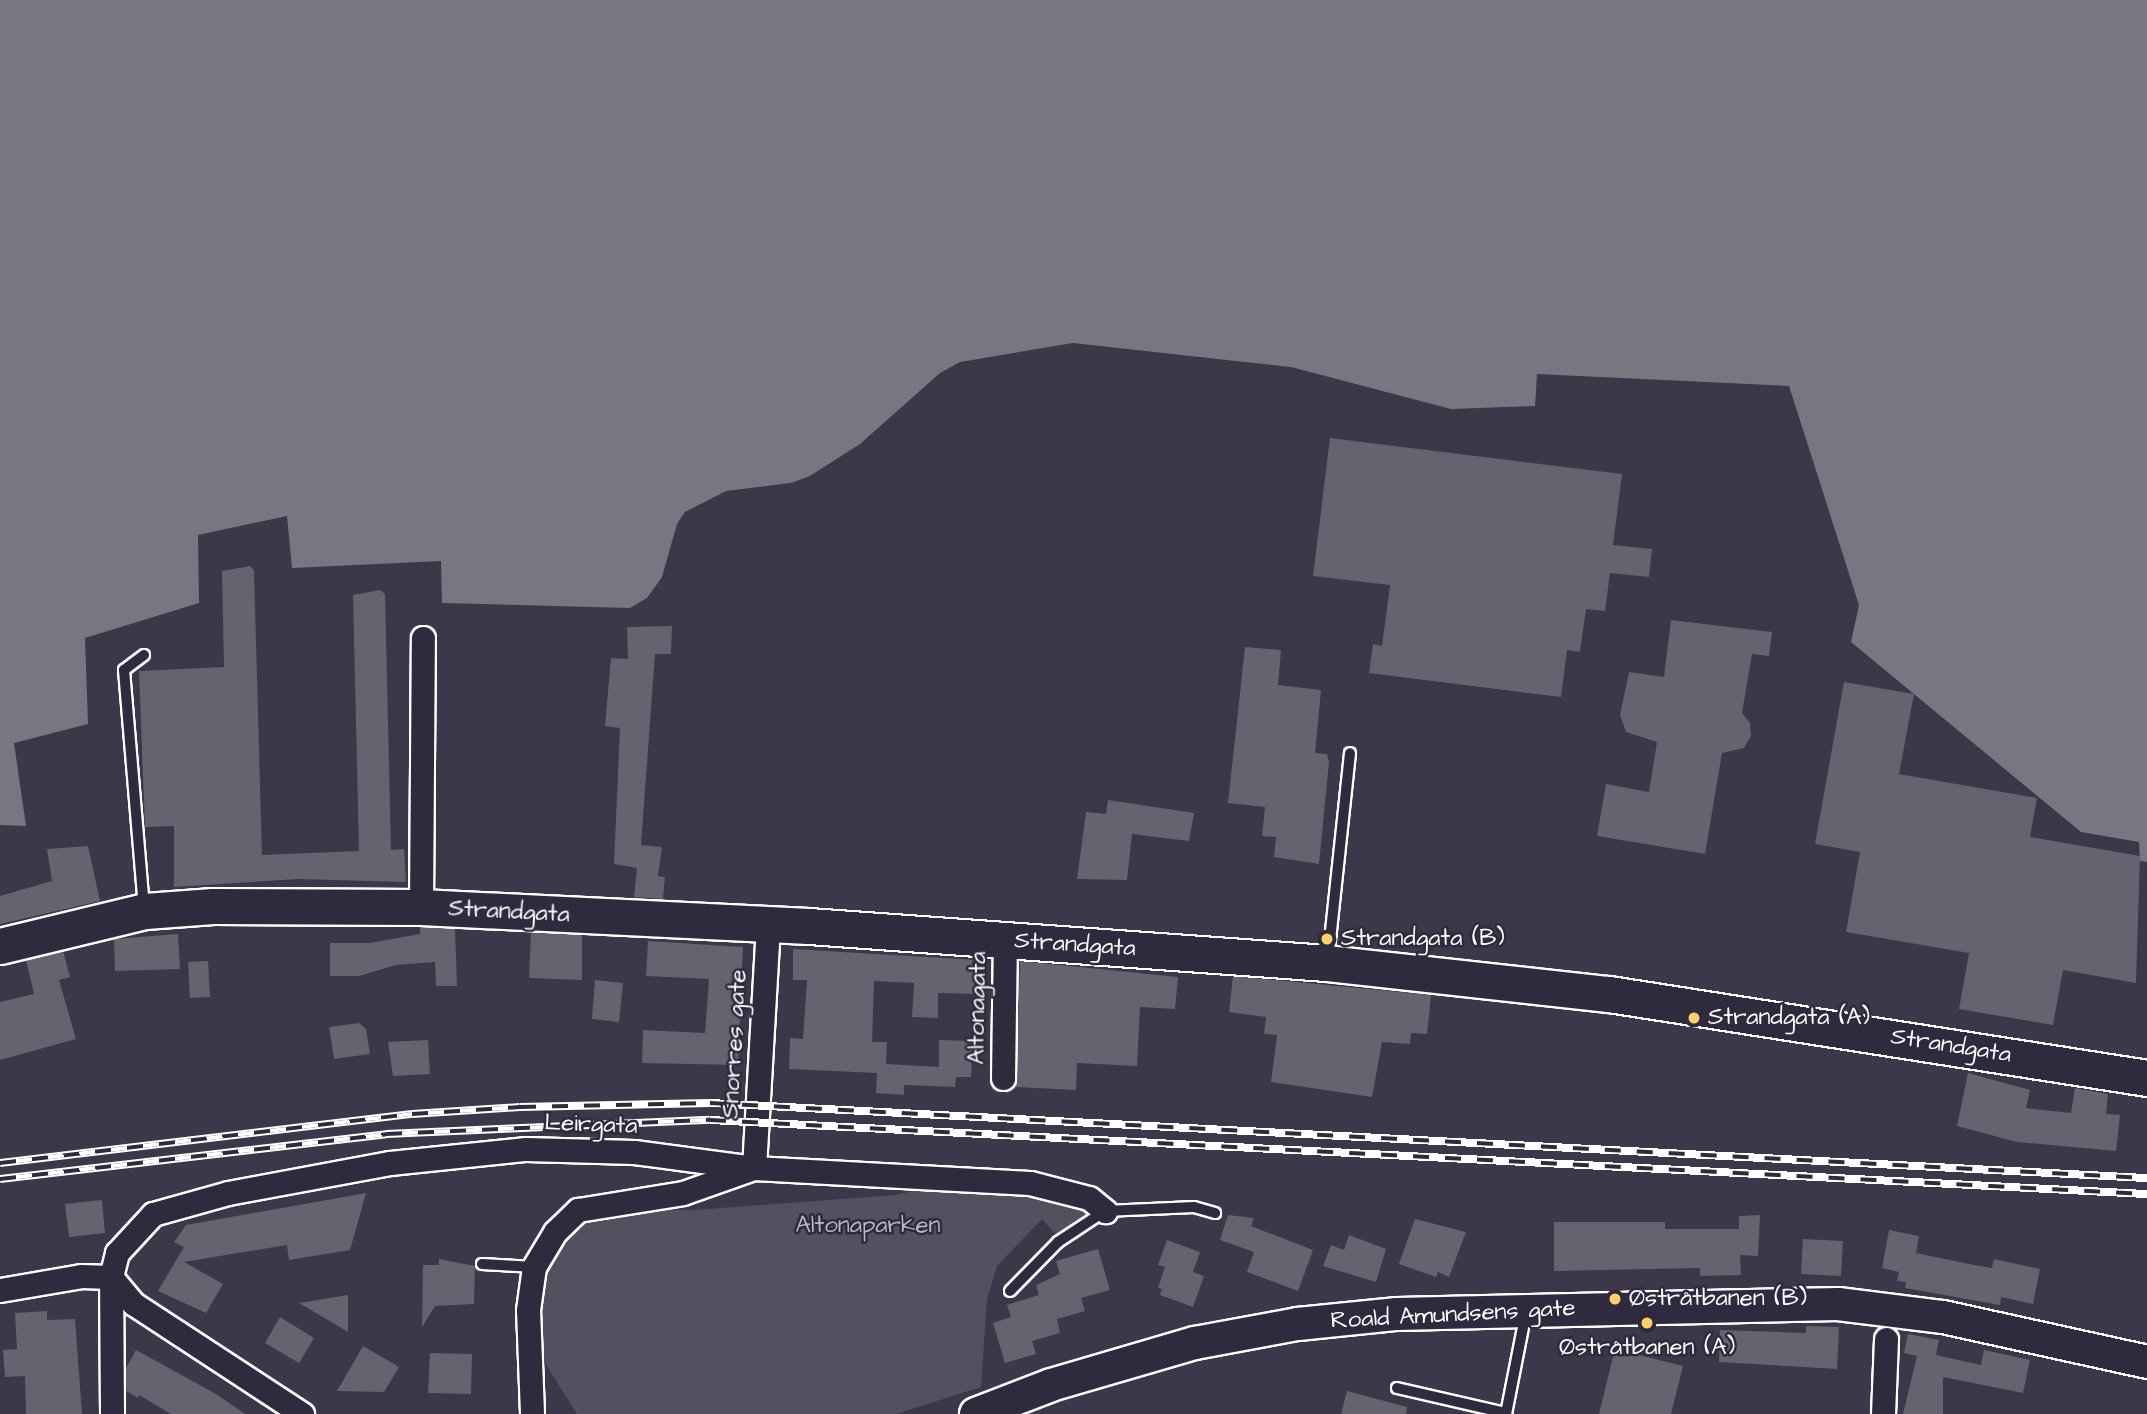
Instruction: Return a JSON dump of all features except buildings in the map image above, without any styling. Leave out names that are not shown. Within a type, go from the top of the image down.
[{"type":"main road","name":"Strandgata","points":[[0,946],[145,911],[213,906],[421,908],[768,924],[1327,962],[1609,994],[2147,1077]]},
{"type":"street","points":[[421,908],[423,638]]},
{"type":"street","name":"Snorres gate","points":[[754,1168],[768,924]]},
{"type":"street","name":"Altonagata","points":[[1003,1078],[1005,940]]},
{"type":"street","name":"Leirgata","points":[[110,1277],[117,1253],[153,1214],[228,1193],[390,1163],[526,1149],[634,1152],[754,1168],[1030,1183],[1089,1198],[1105,1211]]},
{"type":"street","points":[[532,1413],[528,1310],[534,1267],[544,1245],[578,1209],[683,1193],[754,1168]]},
{"type":"street","points":[[0,1290],[81,1276],[110,1277],[134,1304],[302,1414]]},
{"type":"street","points":[[110,1277],[112,1414]]},
{"type":"street","name":"Roald Amundsens gate","points":[[976,1414],[1051,1385],[1241,1332],[1397,1314],[1875,1306],[2147,1362]]},
{"type":"street","points":[[1883,1414],[1885,1339]]},
{"type":"lane","points":[[144,655],[124,670],[145,911]]},
{"type":"lane","points":[[1327,962],[1350,753]]},
{"type":"lane","points":[[1010,1291],[1058,1242],[1105,1211],[1194,1207],[1215,1213]]},
{"type":"lane","points":[[482,1264],[534,1267]]},
{"type":"lane","points":[[1397,1388],[1506,1413],[1526,1310]]},
{"type":"green space","name":"Altonaparken","points":[[954,1182],[1078,1202],[1085,1215],[1057,1236],[1042,1219],[997,1266],[987,1299],[981,1387],[896,1414],[577,1414],[538,1352],[536,1315],[543,1265],[561,1236],[593,1209],[694,1210],[895,1195]]},
{"type":"shaded area","points":[[0,0],[2147,0],[2147,862],[2140,861],[2139,842],[2081,832],[1851,642],[1859,605],[1789,386],[1537,374],[1535,406],[1451,409],[1291,367],[1073,343],[960,362],[940,373],[860,444],[810,476],[791,483],[726,491],[685,512],[677,524],[662,577],[647,598],[630,608],[442,603],[441,561],[292,568],[287,516],[198,535],[199,603],[85,638],[88,724],[14,743],[26,826],[0,825]]},
{"type":"railway","points":[[0,1163],[412,1114],[520,1107],[710,1103],[2147,1178]]},
{"type":"railway","points":[[0,1179],[386,1134],[710,1120],[2147,1194]]},
{"type":"place","name":"Strandgata (B)","points":[[1327,939]]},
{"type":"place","name":"Strandgata (A)","points":[[1694,1018]]},
{"type":"place","name":"Østråtbanen (B)","points":[[1615,1299]]},
{"type":"place","name":"Østråtbanen (A)","points":[[1647,1323]]}]
